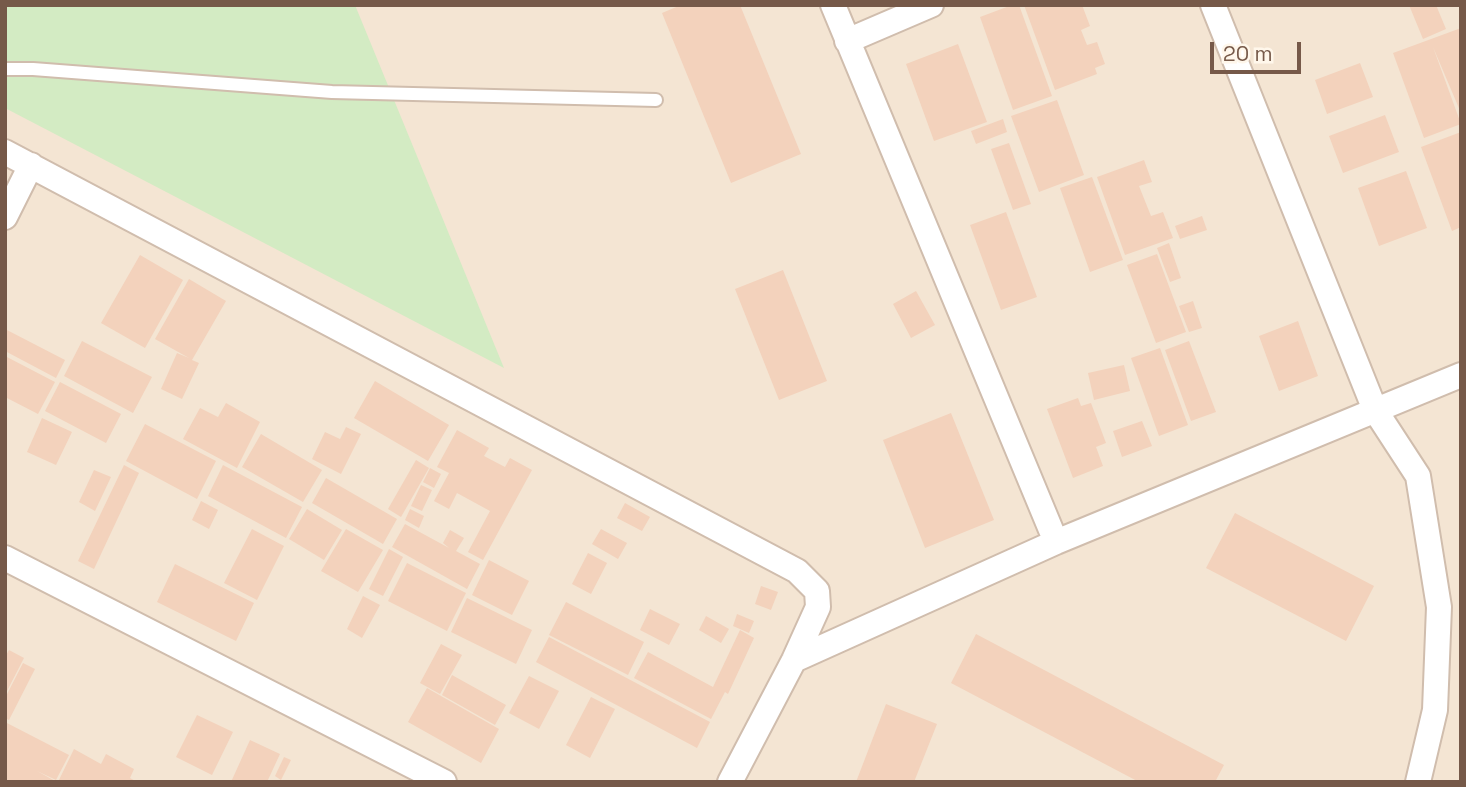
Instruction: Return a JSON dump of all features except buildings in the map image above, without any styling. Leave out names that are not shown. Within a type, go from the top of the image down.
[{"type":"street","points":[[833,5],[1056,542]]},
{"type":"street","points":[[847,41],[932,5]]},
{"type":"street","points":[[1213,5],[1375,410],[1418,476],[1439,607],[1435,710],[1418,782]]},
{"type":"street","points":[[5,152],[797,571],[817,591],[818,607],[794,660],[730,782]]},
{"type":"street","points":[[5,217],[31,165]]},
{"type":"street","points":[[794,660],[1056,542],[1461,375]]},
{"type":"street","points":[[5,558],[444,782]]},
{"type":"lane","points":[[5,69],[332,92],[656,100]]},
{"type":"shaded area","points":[[5,5],[1461,5],[1461,782],[5,782]]},
{"type":"green space","points":[[5,5],[355,5],[504,368],[5,108]]}]
